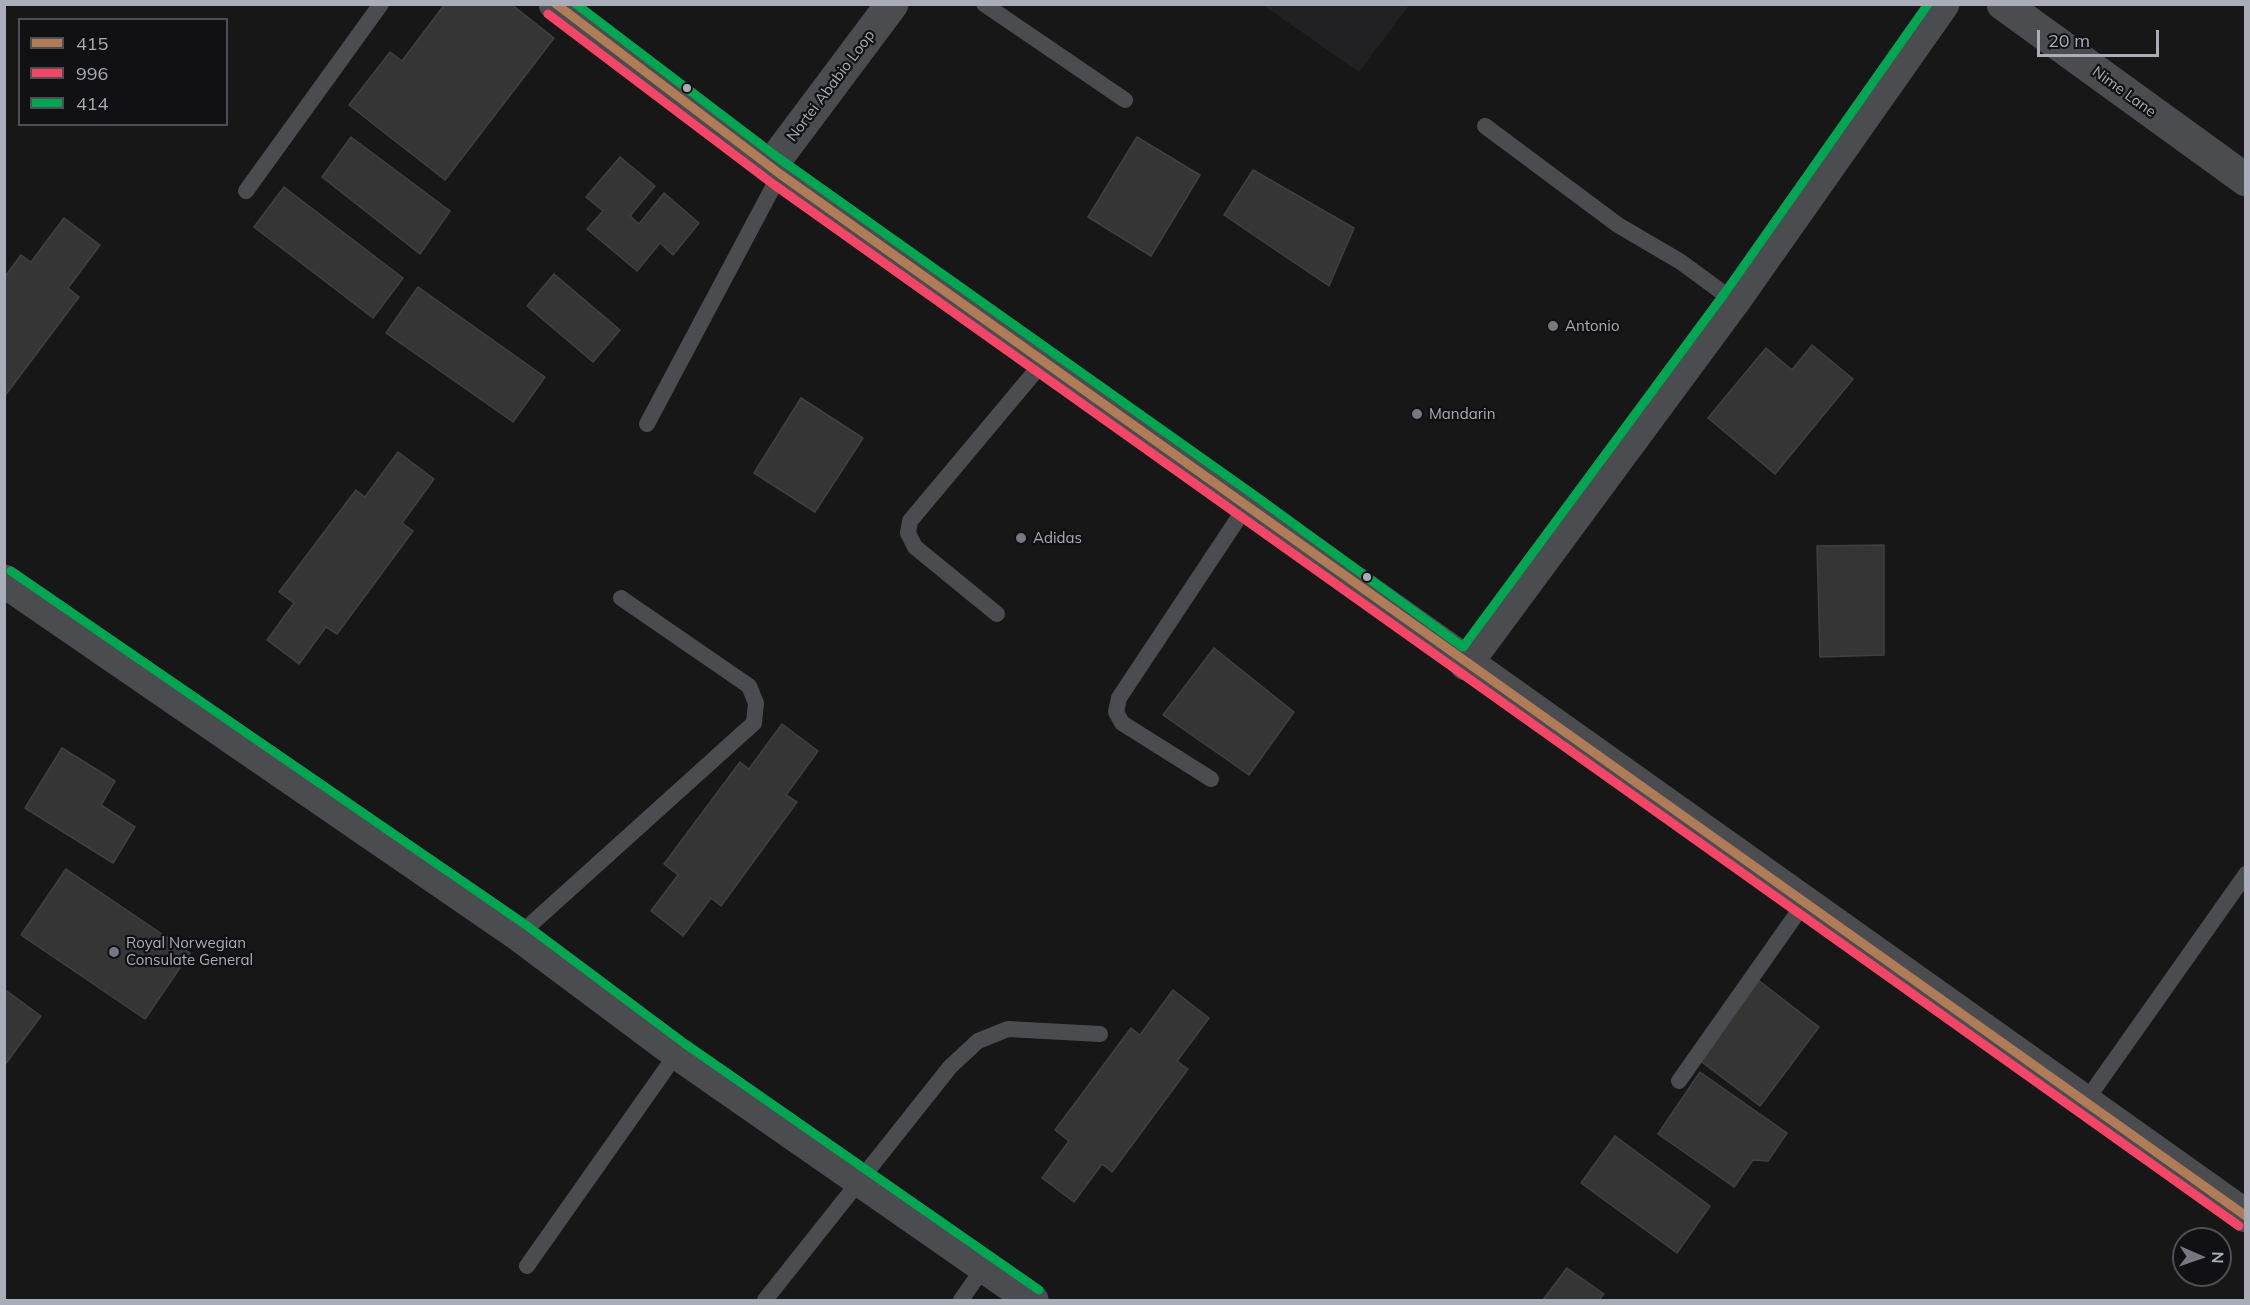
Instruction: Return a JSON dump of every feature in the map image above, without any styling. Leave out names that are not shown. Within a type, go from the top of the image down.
[{"type":"street","points":[[555,4],[775,170],[1247,505],[1466,664],[2246,1216]]},
{"type":"street","name":"Nortei Ababio Loop","points":[[775,170],[892,4]]},
{"type":"street","points":[[1466,664],[1734,301],[1943,4]]},
{"type":"street","name":"Nime Lane","points":[[2004,4],[2246,180]]},
{"type":"street","points":[[4,581],[519,935],[677,1053],[1032,1300]]},
{"type":"lane","points":[[246,191],[381,4]]},
{"type":"lane","points":[[984,4],[1125,100]]},
{"type":"lane","points":[[1485,126],[1618,225],[1681,262],[1734,301]]},
{"type":"lane","points":[[647,424],[775,170]]},
{"type":"lane","points":[[997,614],[915,548],[908,533],[910,520],[1044,360]]},
{"type":"lane","points":[[1211,779],[1122,723],[1116,712],[1119,698],[1247,505]]},
{"type":"lane","points":[[519,935],[754,723],[756,703],[749,686],[621,598]]},
{"type":"lane","points":[[2085,1102],[2246,874]]},
{"type":"lane","points":[[1679,1081],[1805,902]]},
{"type":"lane","points":[[765,1300],[950,1067],[978,1041],[1008,1029],[1100,1035]]},
{"type":"lane","points":[[527,1266],[677,1053]]},
{"type":"lane","points":[[961,1300],[984,1267]]},
{"type":"shaded area","points":[[1263,5],[1409,5],[1359,72]]},
{"type":"building","points":[[445,4],[511,4],[554,38],[445,180],[349,105],[390,52],[402,61]]},
{"type":"building","points":[[351,137],[450,211],[420,254],[322,177]]},
{"type":"building","points":[[1137,137],[1200,175],[1151,256],[1088,217]]},
{"type":"building","points":[[620,157],[655,186],[630,216],[639,224],[664,193],[699,223],[673,255],[660,243],[637,271],[587,229],[603,211],[586,197]]},
{"type":"building","points":[[1253,170],[1354,228],[1329,286],[1224,215]]},
{"type":"building","points":[[284,187],[403,278],[373,318],[254,227]]},
{"type":"building","points":[[64,218],[100,245],[68,288],[79,297],[4,397],[4,278],[21,255],[31,262]]},
{"type":"building","points":[[554,274],[620,330],[593,362],[527,306]]},
{"type":"building","points":[[418,287],[545,377],[513,422],[386,333]]},
{"type":"building","points":[[1812,345],[1853,379],[1775,474],[1708,418],[1766,348],[1792,370]]},
{"type":"building","points":[[801,398],[863,438],[815,512],[754,473]]},
{"type":"building","points":[[398,452],[434,479],[402,523],[413,531],[337,634],[326,627],[299,664],[267,640],[294,603],[279,592],[356,490],[365,497]]},
{"type":"building","points":[[1884,545],[1884,655],[1820,657],[1817,546]]},
{"type":"building","points":[[1214,648],[1294,712],[1249,775],[1163,715]]},
{"type":"building","points":[[782,724],[818,751],[786,795],[797,802],[721,906],[711,898],[683,936],[651,911],[678,875],[664,864],[740,762],[749,769]]},
{"type":"building","points":[[62,748],[115,781],[101,805],[135,827],[113,863],[25,808]]},
{"type":"building","points":[[66,869],[190,953],[145,1019],[21,935]]},
{"type":"building","points":[[1758,980],[1819,1027],[1760,1106],[1699,1060]]},
{"type":"building","points":[[4,989],[41,1016],[4,1066]]},
{"type":"building","points":[[1173,990],[1209,1018],[1177,1061],[1188,1069],[1112,1172],[1102,1164],[1074,1202],[1042,1178],[1069,1141],[1055,1130],[1131,1028],[1140,1035]]},
{"type":"building","points":[[1700,1072],[1787,1133],[1768,1161],[1753,1160],[1734,1187],[1658,1134]]},
{"type":"building","points":[[1615,1136],[1710,1206],[1677,1253],[1581,1183]]},
{"type":"building","points":[[1567,1268],[1604,1294],[1599,1300],[1543,1300]]},
{"type":"transit line","name":"415","points":[[556,4],[780,174],[2246,1216]]},
{"type":"transit line","name":"414","points":[[576,4],[777,157],[1254,495],[1463,647],[1724,294],[1928,4]]},
{"type":"transit line","name":"996","points":[[548,14],[773,184],[2239,1226]]},
{"type":"transit line","name":"414","points":[[11,571],[526,925],[684,1043],[1039,1290]]},
{"type":"place","name":"Antonio","points":[[1553,326]]},
{"type":"place","name":"Mandarin","points":[[1417,414]]},
{"type":"place","name":"Adidas","points":[[1021,538]]},
{"type":"place","name":"Royal Norwegian Consulate General","points":[[114,952]]}]
